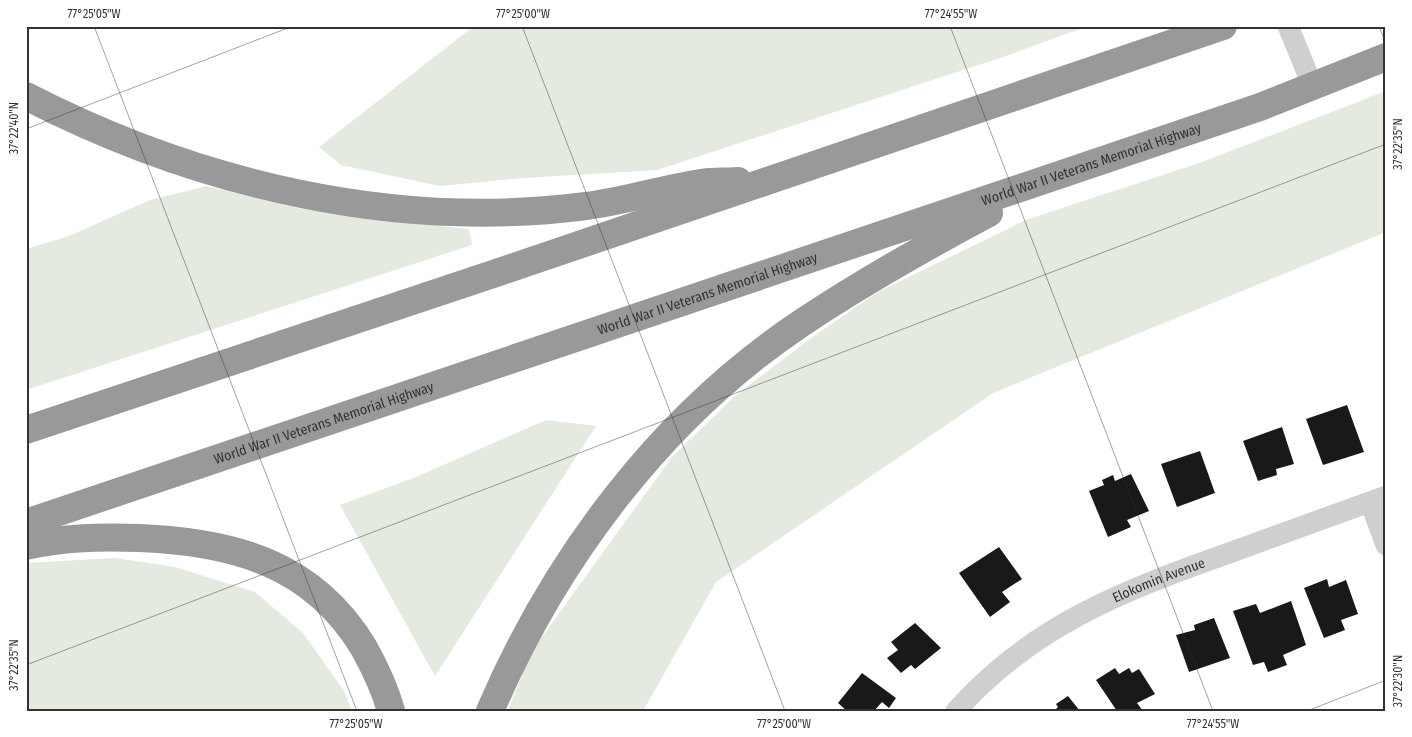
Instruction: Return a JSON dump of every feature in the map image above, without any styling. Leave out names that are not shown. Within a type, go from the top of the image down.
[{"type":"highway","points":[[26,430],[772,180],[1223,26]]},
{"type":"highway","name":"World War II Veterans Memorial Highway","points":[[26,523],[1060,175],[1314,87],[1386,58]]},
{"type":"highway","points":[[26,96],[85,126],[191,166],[260,185],[383,206],[450,211],[518,211],[586,206],[702,183],[772,180]]},
{"type":"highway","points":[[490,711],[530,630],[569,562],[601,517],[643,465],[718,389],[802,322],[895,265],[1060,175]]},
{"type":"highway","points":[[26,546],[53,540],[96,536],[181,540],[220,546],[266,561],[308,583],[334,608],[356,636],[374,667],[391,711]]},
{"type":"street","points":[[1288,26],[1314,87]]},
{"type":"street","points":[[1378,499],[1386,545]]},
{"type":"street","name":"Elokomin Avenue","points":[[956,711],[992,676],[1022,652],[1084,612],[1152,581],[1378,499]]},
{"type":"shaded area","points":[[474,26],[1088,26],[1006,56],[657,170],[524,178],[440,186],[341,165],[319,147]]},
{"type":"shaded area","points":[[1386,91],[1386,232],[993,393],[716,582],[643,711],[508,711],[531,652],[672,457],[735,396],[811,338],[878,292],[1026,220],[1202,162]]},
{"type":"shaded area","points":[[207,186],[297,208],[391,221],[469,229],[472,245],[26,390],[26,249],[69,236],[150,200]]},
{"type":"shaded area","points":[[546,420],[596,426],[435,676],[340,505],[416,477]]},
{"type":"shaded area","points":[[115,558],[175,567],[255,592],[303,633],[344,691],[352,711],[26,711],[26,563]]},
{"type":"building","points":[[1347,405],[1364,452],[1323,465],[1306,419]]},
{"type":"building","points":[[1282,427],[1294,464],[1276,469],[1277,475],[1258,481],[1243,441]]},
{"type":"building","points":[[1200,451],[1215,493],[1177,507],[1161,464]]},
{"type":"building","points":[[1131,474],[1149,511],[1127,520],[1131,527],[1108,537],[1089,491],[1104,485],[1102,480],[1113,475],[1115,481]]},
{"type":"building","points":[[999,547],[1022,579],[1002,592],[1010,602],[990,617],[959,573]]},
{"type":"building","points":[[1327,579],[1329,587],[1346,580],[1358,614],[1341,620],[1345,630],[1324,638],[1304,588]]},
{"type":"building","points":[[1291,601],[1306,645],[1283,655],[1287,665],[1268,672],[1264,662],[1253,665],[1233,611],[1256,604],[1260,613]]},
{"type":"building","points":[[1214,618],[1230,658],[1189,672],[1176,635],[1195,630],[1194,625]]},
{"type":"building","points":[[915,623],[941,648],[915,669],[911,665],[901,673],[887,658],[898,650],[891,642]]},
{"type":"building","points":[[1115,668],[1119,674],[1129,668],[1132,673],[1139,669],[1155,694],[1137,703],[1143,711],[1117,711],[1096,680]]},
{"type":"building","points":[[862,673],[896,698],[889,708],[882,702],[874,711],[847,711],[838,703]]},
{"type":"building","points":[[1068,696],[1080,711],[1054,711],[1058,707],[1056,704]]}]
